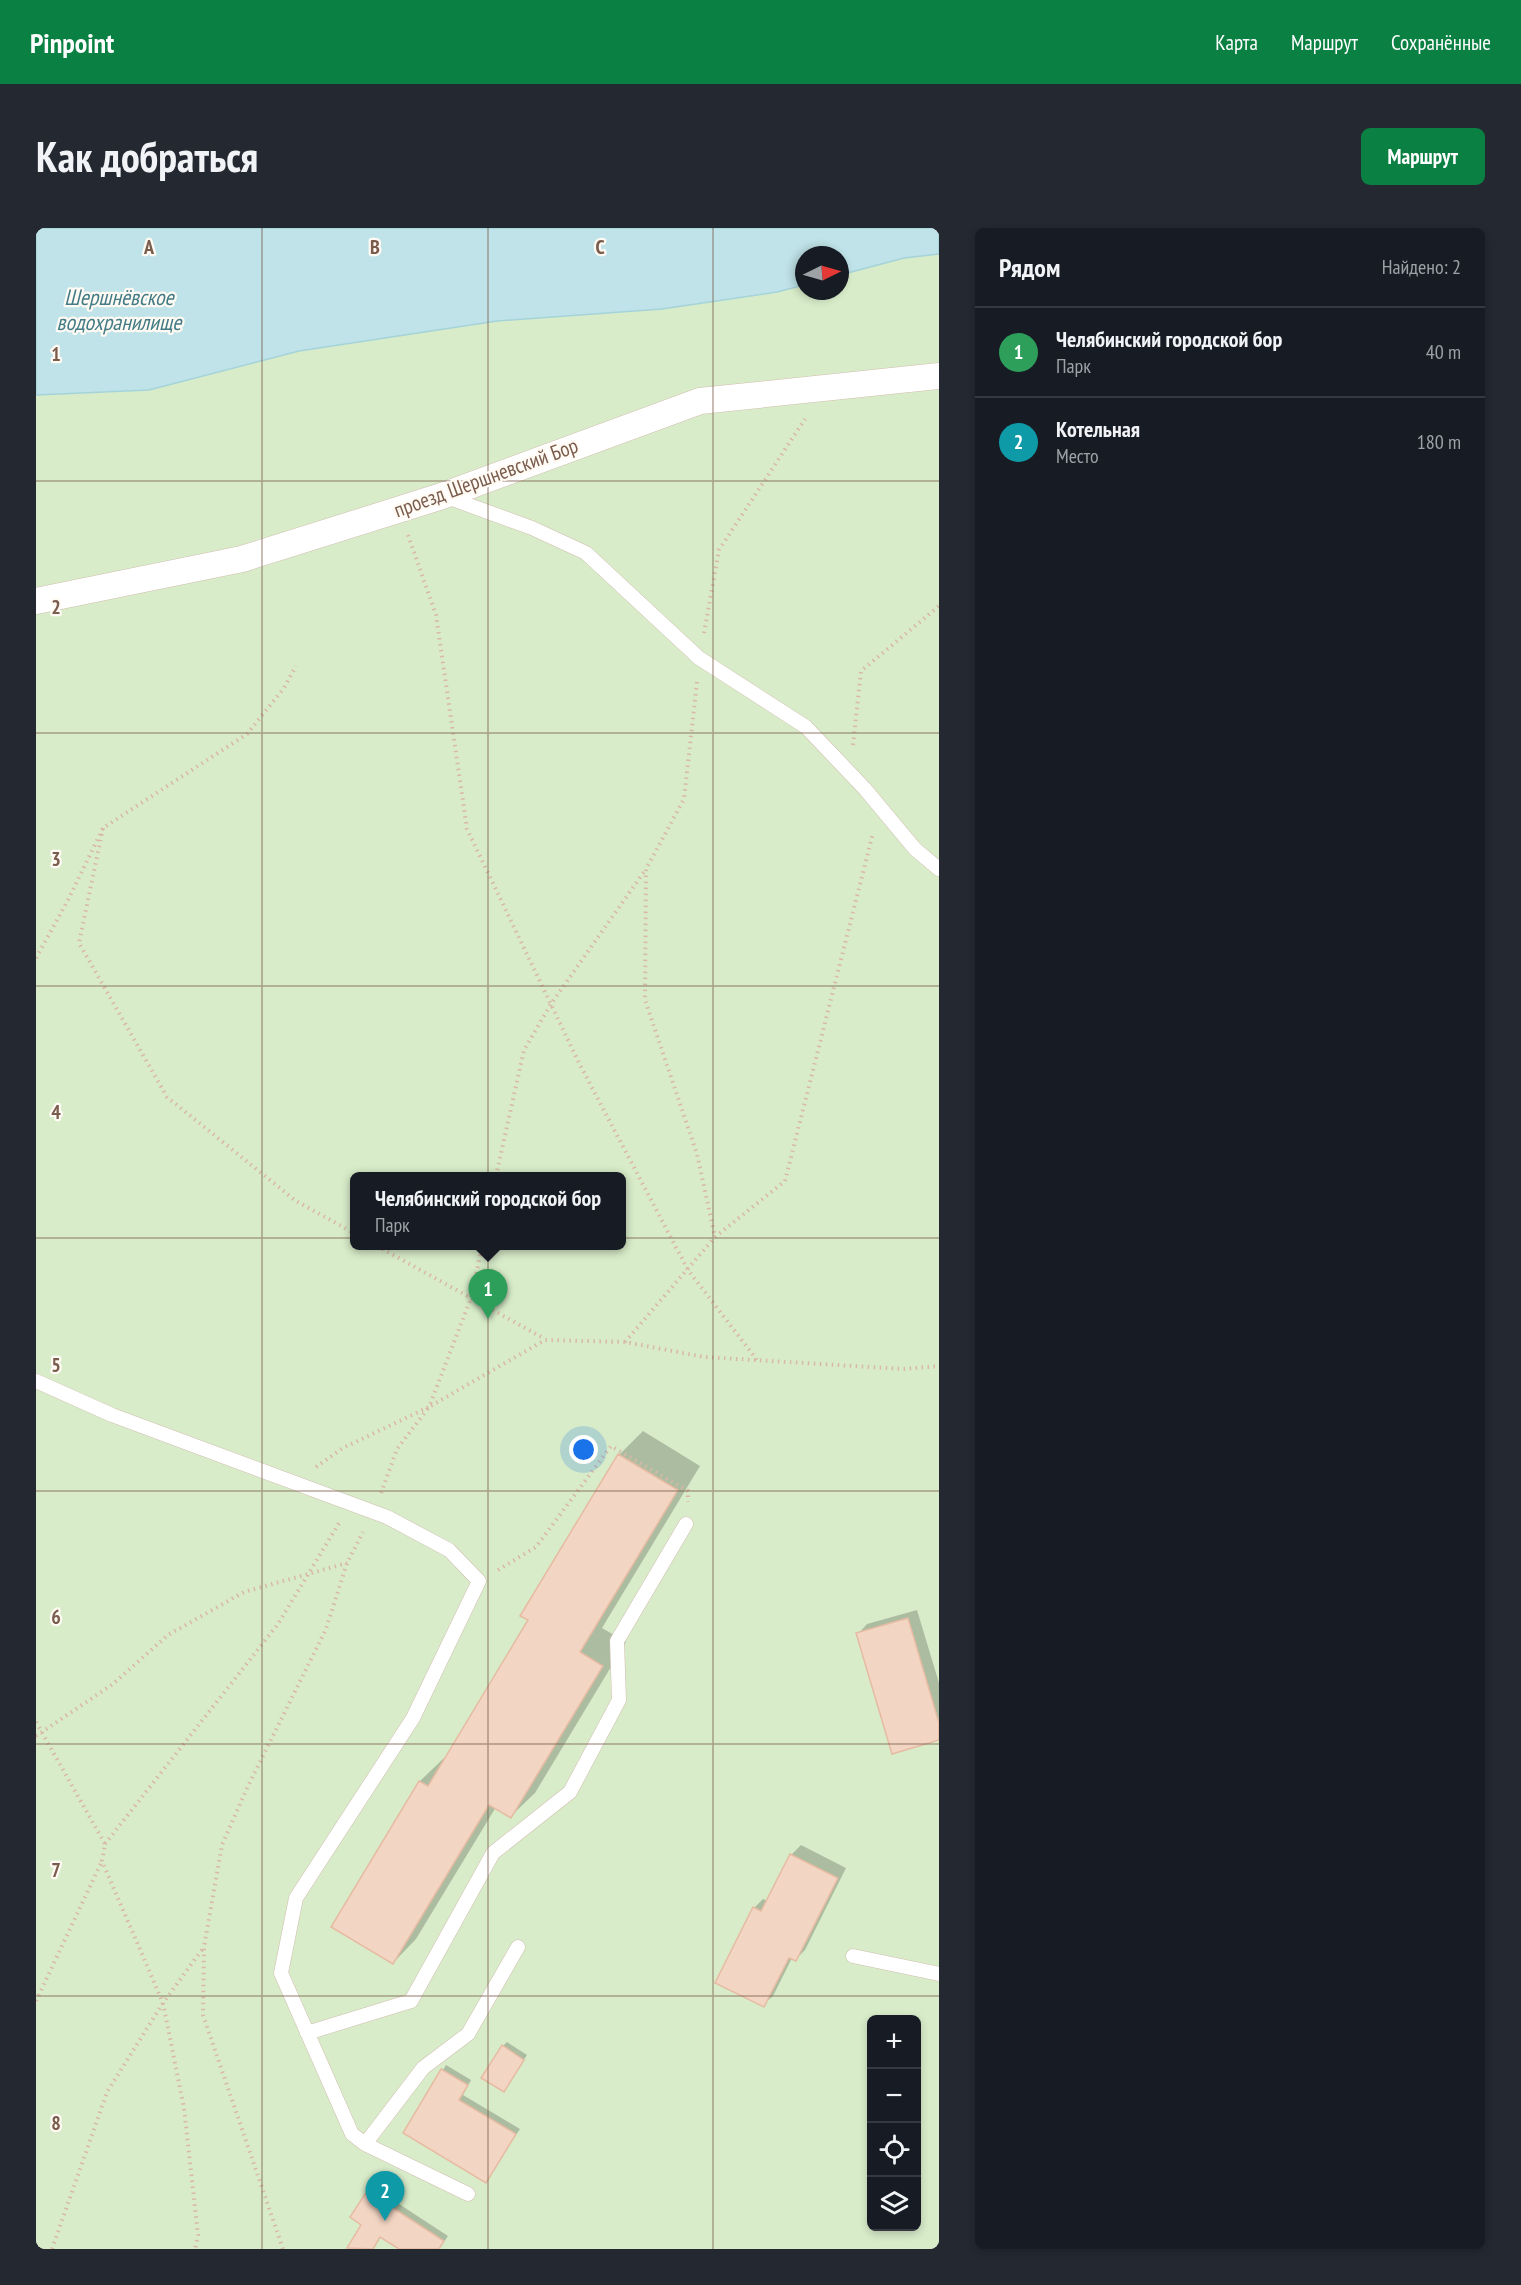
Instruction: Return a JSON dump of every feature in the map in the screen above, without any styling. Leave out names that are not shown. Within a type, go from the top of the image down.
[{"type":"street","name":"проезд Шершневский Бор","points":[[36,601],[242,559],[442,496],[700,401],[939,376]]},
{"type":"lane","points":[[442,496],[532,528],[586,553],[699,658],[806,727],[865,789],[915,849],[939,869]]},
{"type":"lane","points":[[36,1381],[112,1415],[387,1517],[449,1550],[479,1581],[413,1718],[296,1898],[281,1973],[352,2134],[365,2144],[468,2194]]},
{"type":"lane","points":[[307,2033],[411,2001],[493,1853],[570,1792],[619,1700],[617,1641],[686,1524]]},
{"type":"lane","points":[[365,2144],[423,2068],[468,2034],[518,1947]]},
{"type":"lane","points":[[853,1956],[939,1974]]},
{"type":"path","points":[[497,1172],[524,1050],[551,1004],[646,869],[684,799],[699,658],[718,550],[825,389]]},
{"type":"path","points":[[399,510],[436,615],[467,830],[579,1063],[688,1270],[758,1360]]},
{"type":"path","points":[[853,747],[861,671],[939,606]]},
{"type":"path","points":[[36,958],[69,898],[103,828],[247,734],[284,688],[296,666]]},
{"type":"path","points":[[103,828],[80,943],[167,1097],[296,1201],[350,1231]]},
{"type":"path","points":[[625,1342],[715,1237],[785,1181],[874,831]]},
{"type":"path","points":[[646,869],[645,1000],[697,1154],[715,1237]]},
{"type":"path","points":[[386,1250],[545,1340]]},
{"type":"path","points":[[296,1482],[343,1448],[429,1407],[471,1298],[481,1250]]},
{"type":"path","points":[[479,1581],[536,1547],[611,1446],[688,1491],[686,1524]]},
{"type":"path","points":[[36,2001],[102,1861],[105,1844],[278,1624],[351,1502]]},
{"type":"path","points":[[36,1736],[113,1684],[168,1635],[244,1592],[347,1563]]},
{"type":"path","points":[[36,1722],[105,1844]]},
{"type":"path","points":[[102,1861],[163,2003],[184,2108],[198,2235],[195,2249]]},
{"type":"path","points":[[52,2249],[107,2092],[163,2003],[204,1947]]},
{"type":"green space","points":[[939,254],[939,2249],[36,2249],[36,395],[149,390],[299,351],[497,321],[662,309],[795,287],[795,300],[849,300],[849,273],[904,258]]},
{"type":"water","name":"Шершнёвское водохранилище","points":[[36,228],[939,228],[939,254],[904,258],[849,273],[849,246],[795,246],[795,287],[777,292],[662,309],[497,321],[299,351],[149,390],[36,395]]},
{"type":"building","points":[[618,1454],[678,1490],[580,1652],[603,1666],[511,1818],[489,1805],[393,1964],[331,1927],[419,1781],[428,1786],[528,1620],[520,1616]]},
{"type":"building","points":[[908,1618],[939,1723],[939,1740],[892,1754],[856,1633]]},
{"type":"building","points":[[790,1854],[838,1878],[796,1961],[789,1958],[764,2007],[715,1983],[753,1907],[761,1911]]},
{"type":"building","points":[[502,2045],[524,2060],[504,2092],[481,2078]]},
{"type":"building","points":[[441,2069],[468,2085],[459,2100],[516,2134],[486,2183],[403,2133]]},
{"type":"building","points":[[367,2191],[444,2241],[439,2249],[399,2249],[380,2237],[373,2249],[347,2248],[361,2225],[350,2217]]},
{"type":"place","name":"Челябинский городской бор","points":[[488,1319]]},
{"type":"place","name":"Котельная","points":[[385,2221]]}]
